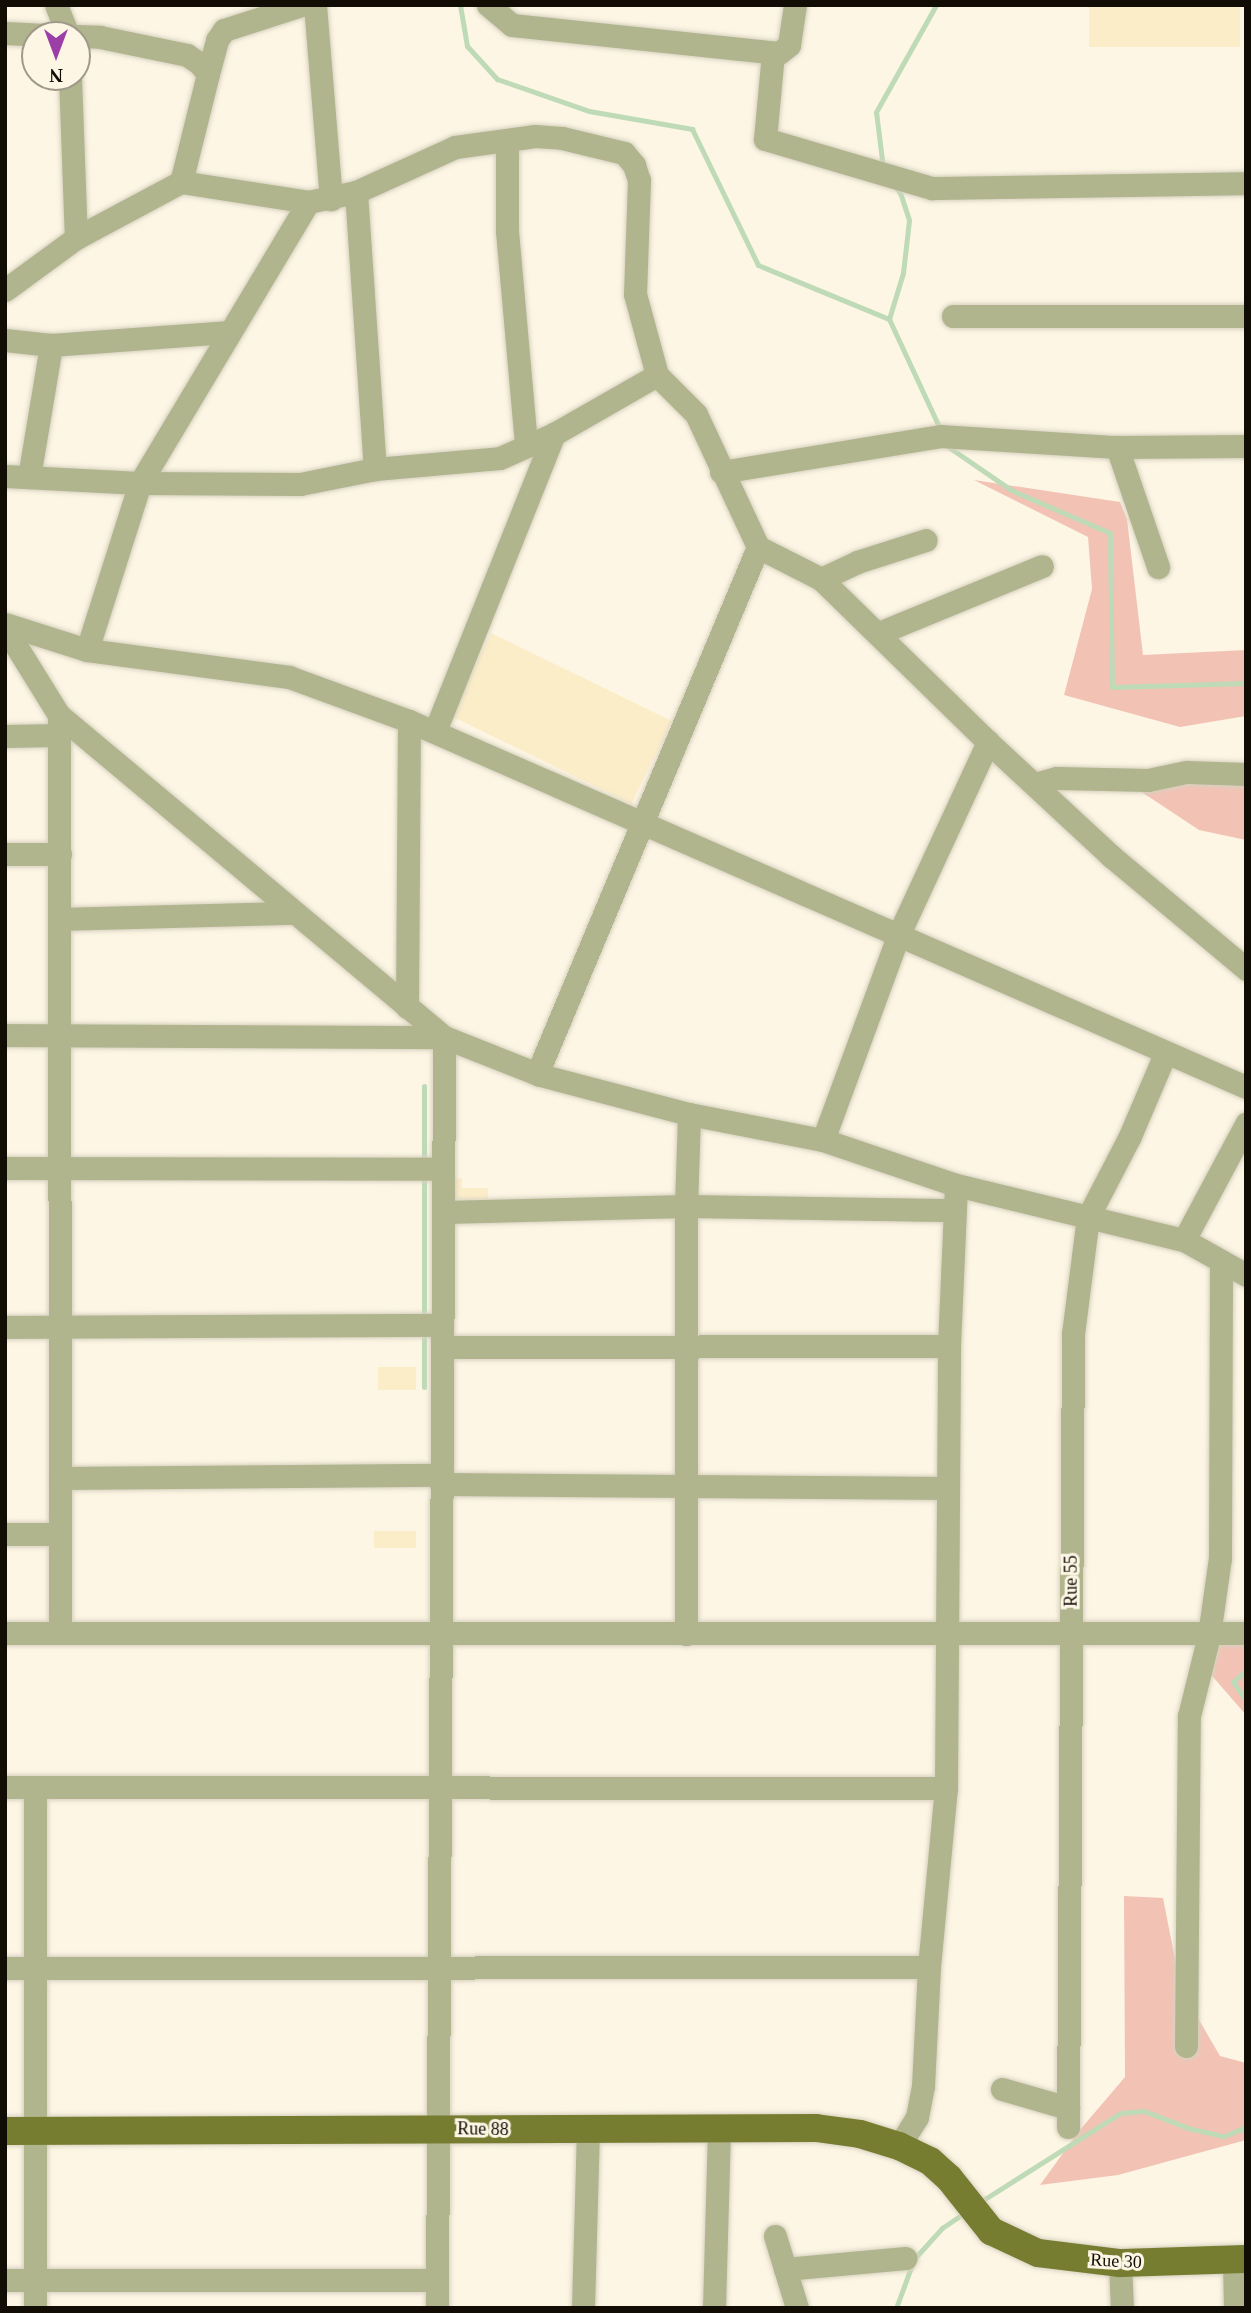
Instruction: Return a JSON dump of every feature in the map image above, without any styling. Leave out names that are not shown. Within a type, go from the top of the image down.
[{"type":"main road","name":"Rue 88","points":[[5,2132],[816,2128],[860,2134],[900,2146],[930,2161],[948,2178],[991,2231]]},
{"type":"main road","name":"Rue 30","points":[[991,2231],[1038,2253],[1120,2263],[1240,2260]]},
{"type":"street","points":[[181,182],[217,40],[224,30],[302,5]]},
{"type":"street","points":[[315,5],[331,199]]},
{"type":"street","points":[[488,5],[512,25],[773,53],[785,50],[789,45],[795,5]]},
{"type":"street","points":[[91,37],[187,55],[199,63],[208,74]]},
{"type":"street","points":[[773,53],[765,139],[932,188],[1246,183]]},
{"type":"street","points":[[71,91],[76,238]]},
{"type":"street","points":[[6,284],[76,238],[181,182],[308,202],[356,192],[455,147],[535,136],[562,138],[624,153],[634,165],[639,180],[635,294],[657,375],[696,414],[758,547],[821,579],[988,742],[1111,856],[1246,969]]},
{"type":"street","points":[[507,140],[507,231],[526,445]]},
{"type":"street","points":[[356,192],[375,470]]},
{"type":"street","points":[[87,650],[140,483],[308,202]]},
{"type":"street","points":[[953,316],[1246,316]]},
{"type":"street","points":[[5,340],[51,345],[230,332]]},
{"type":"street","points":[[29,477],[51,345]]},
{"type":"street","points":[[5,476],[140,483],[300,484],[375,470],[500,457],[554,435],[657,375]]},
{"type":"street","points":[[435,732],[554,435]]},
{"type":"street","points":[[721,472],[940,436],[1117,447],[1246,446]]},
{"type":"street","points":[[1117,447],[1158,566]]},
{"type":"street","points":[[821,579],[857,562],[926,540]]},
{"type":"street","points":[[537,1074],[758,547]]},
{"type":"street","points":[[879,633],[1042,566]]},
{"type":"street","points":[[5,626],[87,650],[289,677],[409,721],[1165,1054],[1246,1087]]},
{"type":"street","points":[[5,626],[59,725],[444,1037],[537,1074],[688,1114],[823,1140],[956,1185],[1184,1240],[1246,1275]]},
{"type":"street","points":[[407,1007],[409,721]]},
{"type":"street","points":[[5,736],[59,725]]},
{"type":"street","points":[[59,725],[60,1633]]},
{"type":"street","points":[[823,1140],[898,936],[988,742]]},
{"type":"street","points":[[1034,784],[1056,778],[1148,780],[1187,772],[1246,774]]},
{"type":"street","points":[[5,854],[60,854]]},
{"type":"street","points":[[60,919],[293,913]]},
{"type":"street","points":[[5,1035],[444,1037]]},
{"type":"street","points":[[437,2308],[444,1037]]},
{"type":"street","name":"Rue 55","points":[[1002,2089],[1068,2117],[1073,1334],[1088,1217],[1130,1136],[1165,1054]]},
{"type":"street","points":[[686,1634],[685,1344],[688,1114]]},
{"type":"street","points":[[1184,1240],[1246,1125]]},
{"type":"street","points":[[5,1168],[443,1169]]},
{"type":"street","points":[[900,2146],[917,2117],[923,2085],[929,1967],[946,1788],[949,1346],[956,1185]]},
{"type":"street","points":[[443,1212],[686,1206],[953,1210]]},
{"type":"street","points":[[1186,2046],[1189,1716],[1209,1635],[1220,1558],[1221,1262]]},
{"type":"street","points":[[5,1327],[410,1325],[442,1336],[685,1344],[949,1346]]},
{"type":"street","points":[[60,1478],[441,1479],[948,1488]]},
{"type":"street","points":[[5,1534],[60,1534]]},
{"type":"street","points":[[5,1633],[1246,1633]]},
{"type":"street","points":[[5,1787],[946,1788]]},
{"type":"street","points":[[35,1787],[35,2308]]},
{"type":"street","points":[[5,1968],[929,1967]]},
{"type":"street","points":[[714,2308],[719,2128]]},
{"type":"street","points":[[583,2308],[588,2130]]},
{"type":"street","points":[[775,2236],[797,2308]]},
{"type":"street","points":[[785,2269],[906,2258]]},
{"type":"street","points":[[1235,2308],[1240,2260]]},
{"type":"street","points":[[1120,2263],[1122,2308]]},
{"type":"street","points":[[5,2280],[437,2280]]},
{"type":"shaded area","points":[[1089,5],[1240,5],[1240,47],[1089,47]]},
{"type":"shaded area","points":[[974,480],[1120,502],[1127,519],[1143,655],[1246,650],[1246,716],[1180,727],[1064,695],[1092,589],[1088,537]]},
{"type":"shaded area","points":[[491,633],[672,721],[631,804],[451,716]]},
{"type":"shaded area","points":[[1125,781],[1246,785],[1246,840],[1199,830]]},
{"type":"shaded area","points":[[462,1178],[462,1188],[488,1188],[488,1199],[447,1199],[452,1179]]},
{"type":"shaded area","points":[[378,1367],[416,1367],[416,1390],[378,1390]]},
{"type":"shaded area","points":[[374,1531],[416,1531],[416,1548],[374,1548]]},
{"type":"shaded area","points":[[1246,1628],[1246,1715],[1207,1670],[1223,1631]]},
{"type":"shaded area","points":[[1124,1896],[1163,1898],[1181,1989],[1220,2056],[1246,2063],[1246,2140],[1118,2175],[1040,2185],[1079,2131],[1125,2077]]},
{"type":"waterway","points":[[460,5],[467,46],[497,79],[589,111],[692,129],[758,265],[889,319],[941,431]]},
{"type":"waterway","points":[[883,168],[876,112],[936,5]]},
{"type":"waterway","points":[[889,319],[903,273],[909,220],[894,184]]},
{"type":"waterway","points":[[947,443],[950,448],[1011,490],[1110,533],[1112,687],[1246,683]]},
{"type":"waterway","points":[[424,1086],[424,1164]]},
{"type":"waterway","points":[[424,1174],[424,1318]]},
{"type":"waterway","points":[[424,1331],[424,1387]]},
{"type":"waterway","points":[[1246,1670],[1233,1682],[1246,1700]]},
{"type":"waterway","points":[[980,2202],[1120,2113],[1144,2111],[1188,2128],[1224,2136],[1246,2127]]},
{"type":"waterway","points":[[896,2308],[914,2259],[942,2228],[966,2212]]}]
